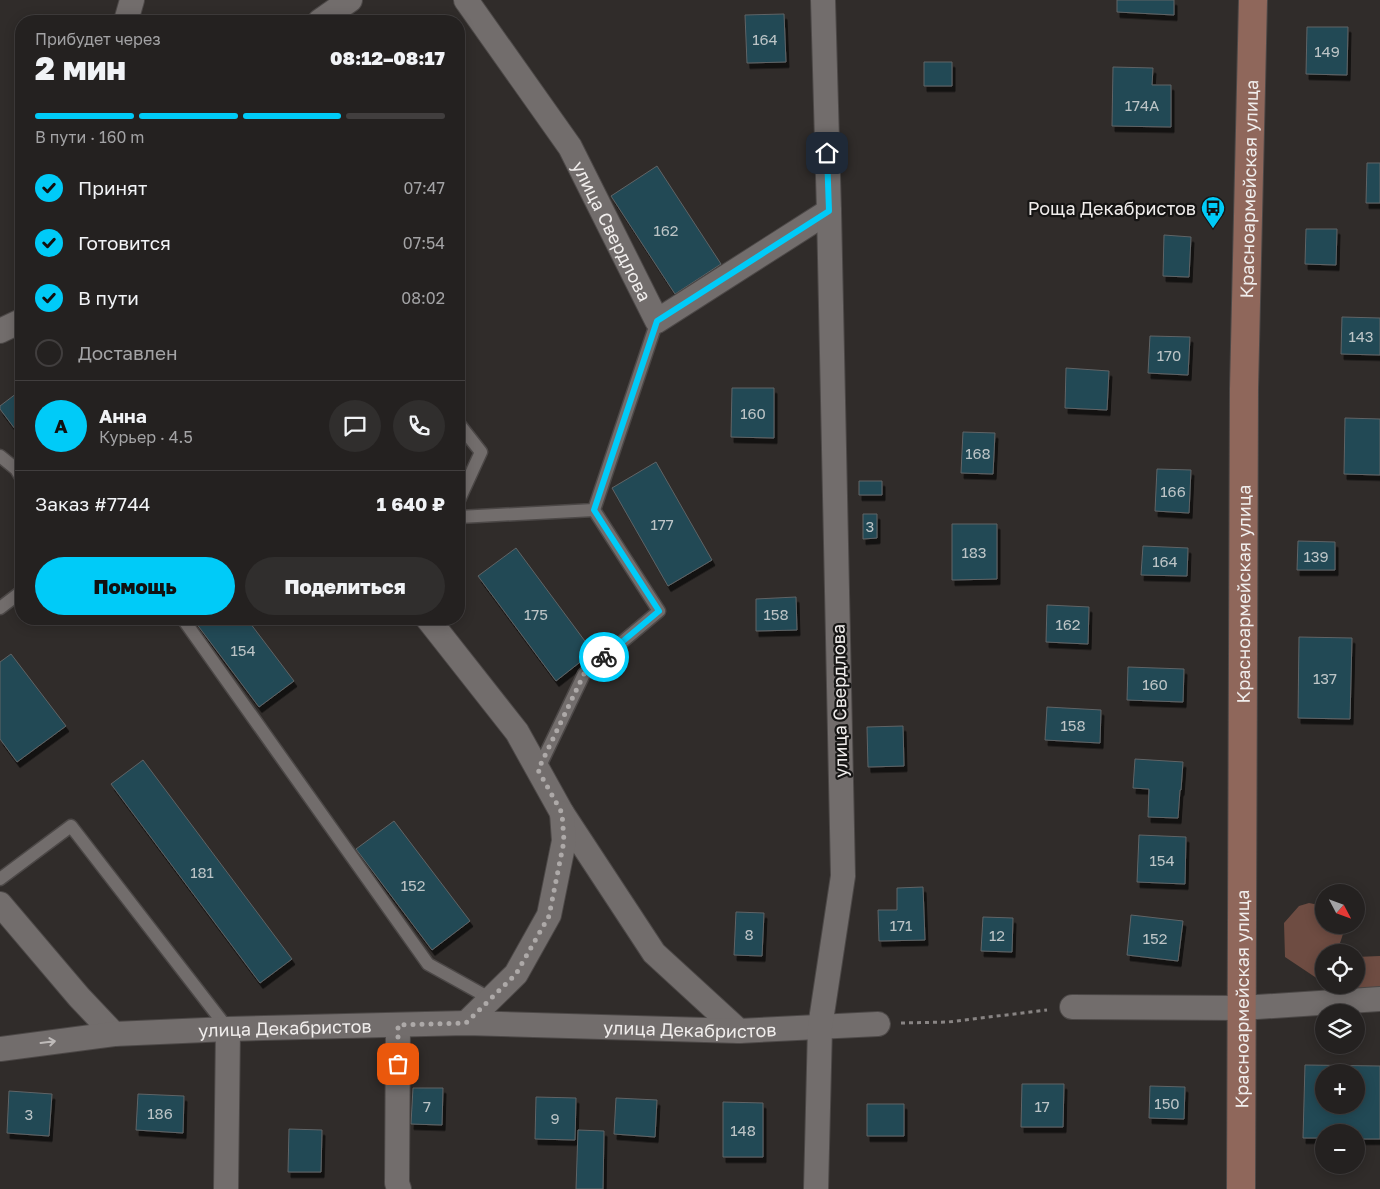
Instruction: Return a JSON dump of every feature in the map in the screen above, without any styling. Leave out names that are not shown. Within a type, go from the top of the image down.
[{"type":"main road","name":"Красноармейская улица","points":[[1241,1189],[1244,389],[1253,0]]},
{"type":"street","points":[[128,15],[132,0]]},
{"type":"street","points":[[329,15],[350,0]]},
{"type":"street","name":"улица Свердлова","points":[[466,0],[570,147],[657,321],[829,211]]},
{"type":"street","name":"улица Свердлова","points":[[816,1189],[820,1027],[843,876],[823,0]]},
{"type":"street","points":[[0,330],[15,324]]},
{"type":"street","points":[[433,625],[517,732],[562,813],[654,953],[739,1030]]},
{"type":"street","points":[[466,1023],[516,974],[549,916],[564,841],[562,813]]},
{"type":"street","points":[[0,904],[79,997],[114,1034]]},
{"type":"street","points":[[1072,1007],[1242,1008],[1380,999]]},
{"type":"street","name":"улица Декабристов","points":[[0,1048],[114,1034],[466,1023],[739,1030],[878,1024]]},
{"type":"street","points":[[398,1025],[397,1183],[399,1189]]},
{"type":"street","points":[[226,1189],[228,1030]]},
{"type":"lane","points":[[594,510],[657,321]]},
{"type":"lane","points":[[465,432],[481,452],[465,487]]},
{"type":"lane","points":[[0,456],[15,468]]},
{"type":"lane","points":[[465,517],[594,510]]},
{"type":"lane","points":[[538,770],[584,674],[659,611],[594,510]]},
{"type":"lane","points":[[0,608],[15,597]]},
{"type":"lane","points":[[187,625],[428,964],[491,999]]},
{"type":"lane","points":[[0,879],[71,826],[228,1030]]},
{"type":"path","points":[[878,1024],[948,1022],[1072,1007]]},
{"type":"shaded area","points":[[1309,903],[1315,904],[1315,934],[1343,934],[1340,944],[1315,944],[1315,977],[1285,957],[1284,923],[1299,906]]},
{"type":"shaded area","points":[[1380,956],[1380,991],[1365,992],[1365,957]]},
{"type":"building","points":[[1117,0],[1174,0],[1174,15],[1117,12]]},
{"type":"building","points":[[784,14],[786,62],[747,63],[745,15]]},
{"type":"building","points":[[1307,27],[1348,27],[1347,75],[1306,74]]},
{"type":"building","points":[[924,62],[952,62],[952,86],[924,86]]},
{"type":"building","points":[[1113,67],[1153,68],[1152,85],[1171,85],[1171,127],[1112,126]]},
{"type":"building","points":[[1367,163],[1380,163],[1380,203],[1366,203]]},
{"type":"building","points":[[657,166],[721,264],[675,294],[611,196]]},
{"type":"building","points":[[1306,229],[1337,229],[1336,265],[1305,264]]},
{"type":"building","points":[[1164,235],[1191,237],[1189,277],[1163,276]]},
{"type":"building","points":[[1342,317],[1380,318],[1380,355],[1341,354]]},
{"type":"building","points":[[1150,336],[1190,337],[1188,375],[1148,373]]},
{"type":"building","points":[[1066,368],[1109,371],[1107,410],[1065,408]]},
{"type":"building","points":[[732,388],[774,388],[774,438],[731,437]]},
{"type":"building","points":[[15,395],[15,429],[0,409],[0,406]]},
{"type":"building","points":[[1345,418],[1380,419],[1380,475],[1344,474]]},
{"type":"building","points":[[963,432],[995,433],[993,474],[961,473]]},
{"type":"building","points":[[656,462],[712,560],[668,586],[612,488]]},
{"type":"building","points":[[1157,469],[1191,470],[1189,513],[1155,511]]},
{"type":"building","points":[[859,481],[882,481],[882,495],[859,495]]},
{"type":"building","points":[[863,514],[877,514],[877,538],[863,539]]},
{"type":"building","points":[[952,524],[997,524],[997,579],[952,580]]},
{"type":"building","points":[[1298,541],[1335,542],[1335,570],[1297,570]]},
{"type":"building","points":[[1143,546],[1188,548],[1187,576],[1141,575]]},
{"type":"building","points":[[516,548],[593,652],[556,681],[478,576]]},
{"type":"building","points":[[796,597],[797,630],[756,631],[756,599]]},
{"type":"building","points":[[1047,605],[1089,607],[1088,644],[1046,642]]},
{"type":"building","points":[[198,625],[252,625],[294,681],[259,707]]},
{"type":"building","points":[[1299,637],[1352,638],[1350,719],[1298,718]]},
{"type":"building","points":[[11,654],[66,726],[17,762],[0,739],[0,662]]},
{"type":"building","points":[[1128,667],[1184,669],[1183,702],[1127,700]]},
{"type":"building","points":[[1047,707],[1101,710],[1100,743],[1045,740]]},
{"type":"building","points":[[903,726],[904,766],[868,767],[867,727]]},
{"type":"building","points":[[1135,759],[1183,762],[1178,818],[1148,817],[1149,789],[1133,788]]},
{"type":"building","points":[[143,760],[292,959],[260,983],[111,784]]},
{"type":"building","points":[[394,821],[470,921],[432,950],[356,849]]},
{"type":"building","points":[[1139,835],[1186,837],[1185,884],[1137,882]]},
{"type":"building","points":[[923,887],[925,940],[879,941],[878,910],[897,910],[897,888]]},
{"type":"building","points":[[736,912],[764,913],[762,956],[734,955]]},
{"type":"building","points":[[1131,915],[1183,921],[1178,961],[1127,955]]},
{"type":"building","points":[[983,917],[1013,918],[1012,952],[981,951]]},
{"type":"building","points":[[1305,1065],[1315,1065],[1315,1114],[1365,1114],[1365,1066],[1380,1066],[1380,1139],[1365,1139],[1365,1124],[1315,1124],[1315,1138],[1303,1138]]},
{"type":"building","points":[[1022,1084],[1064,1084],[1063,1127],[1021,1127]]},
{"type":"building","points":[[1150,1086],[1185,1087],[1184,1119],[1149,1118]]},
{"type":"building","points":[[413,1088],[443,1088],[442,1125],[411,1124]]},
{"type":"building","points":[[9,1091],[52,1094],[49,1136],[7,1133]]},
{"type":"building","points":[[138,1094],[184,1096],[183,1133],[136,1130]]},
{"type":"building","points":[[536,1097],[576,1098],[575,1140],[535,1139]]},
{"type":"building","points":[[616,1098],[657,1100],[655,1137],[614,1134]]},
{"type":"building","points":[[723,1102],[763,1103],[763,1157],[723,1157]]},
{"type":"building","points":[[867,1104],[904,1104],[904,1136],[867,1136]]},
{"type":"building","points":[[289,1129],[322,1130],[321,1172],[288,1172]]},
{"type":"building","points":[[578,1130],[604,1131],[603,1189],[576,1189]]},
{"type":"way so far","points":[[398,1064],[398,1025],[466,1023],[516,974],[549,916],[564,841],[562,813],[538,770],[584,674],[604,657]]},
{"type":"place","name":"Роща Декабристов","points":[[1213,229]]},
{"type":"route","points":[[604,657],[659,611],[594,510],[657,321],[829,211],[827,153]]}]
